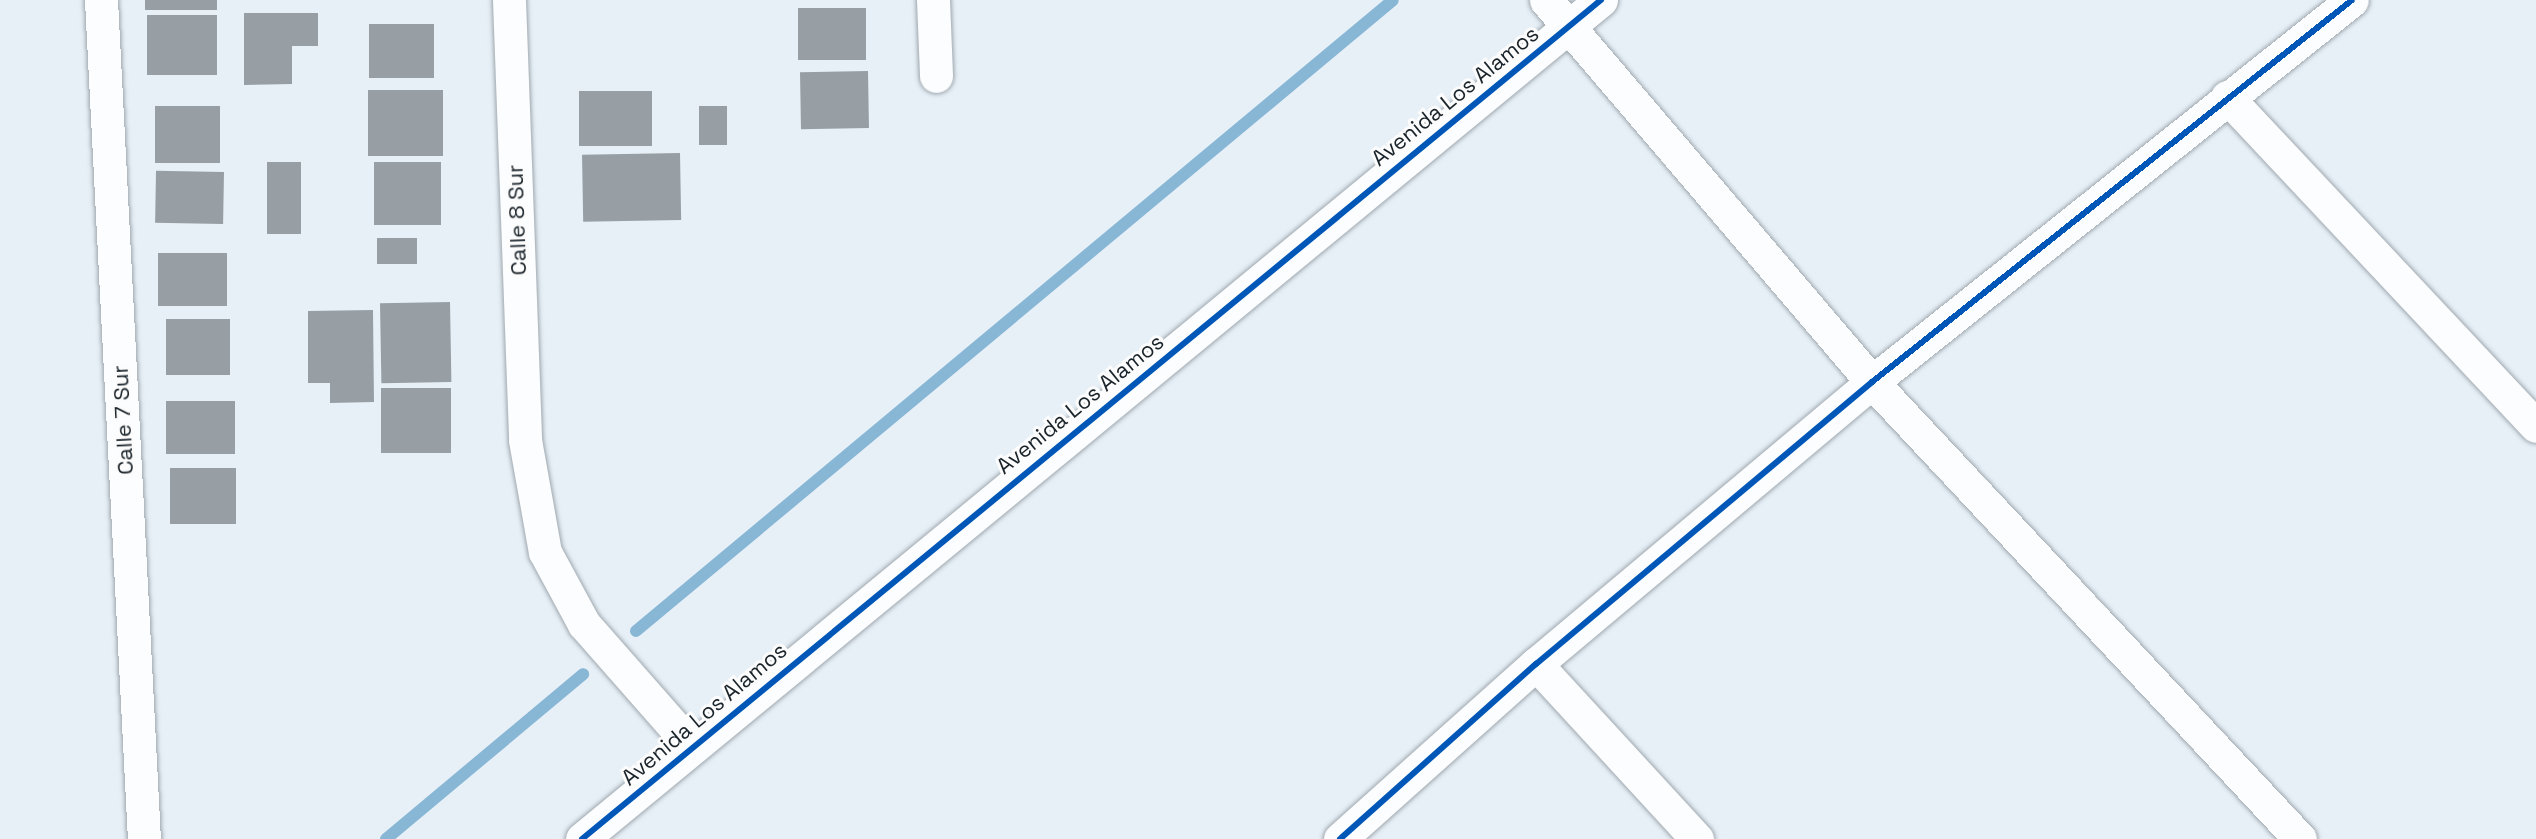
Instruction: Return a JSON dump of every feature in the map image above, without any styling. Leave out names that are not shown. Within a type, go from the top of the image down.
[{"type":"street","name":"Calle 7 Sur","points":[[101,0],[144,839]]},
{"type":"street","name":"Calle 8 Sur","points":[[509,0],[525,440],[545,552],[584,624],[692,747]]},
{"type":"street","points":[[933,0],[936,76]]},
{"type":"street","points":[[1546,0],[1872,382],[2300,839]]},
{"type":"street","name":"Avenida Los Alamos","points":[[582,839],[1601,0]]},
{"type":"street","points":[[1340,839],[1536,664],[1872,382],[2227,97],[2352,0]]},
{"type":"street","points":[[2227,97],[2536,426]]},
{"type":"street","points":[[1536,664],[1697,839]]},
{"type":"building","points":[[145,0],[217,0],[217,10],[145,10]]},
{"type":"building","points":[[798,8],[866,8],[866,60],[798,60]]},
{"type":"building","points":[[244,13],[318,13],[318,46],[292,46],[292,84],[244,85]]},
{"type":"building","points":[[147,15],[217,15],[217,75],[147,75]]},
{"type":"building","points":[[369,24],[434,24],[434,78],[369,78]]},
{"type":"building","points":[[868,71],[869,128],[801,129],[800,72]]},
{"type":"building","points":[[368,90],[443,90],[443,156],[368,156]]},
{"type":"building","points":[[579,91],[652,91],[652,146],[579,146]]},
{"type":"building","points":[[155,106],[220,106],[220,163],[155,163]]},
{"type":"building","points":[[699,106],[727,106],[727,145],[699,145]]},
{"type":"building","points":[[680,153],[681,220],[583,222],[582,155]]},
{"type":"building","points":[[267,162],[301,162],[301,234],[267,234]]},
{"type":"building","points":[[374,162],[441,162],[441,225],[374,225]]},
{"type":"building","points":[[156,171],[224,172],[223,224],[155,223]]},
{"type":"building","points":[[377,238],[417,238],[417,264],[377,264]]},
{"type":"building","points":[[158,253],[227,253],[227,306],[158,306]]},
{"type":"building","points":[[450,302],[451,382],[381,383],[380,303]]},
{"type":"building","points":[[373,310],[374,402],[330,403],[330,383],[308,383],[308,311]]},
{"type":"building","points":[[166,319],[230,319],[230,375],[166,375]]},
{"type":"building","points":[[381,388],[451,388],[451,453],[381,453]]},
{"type":"building","points":[[166,401],[235,401],[235,454],[166,454]]},
{"type":"building","points":[[170,468],[236,468],[236,524],[170,524]]},
{"type":"waterway","points":[[636,631],[1393,0]]},
{"type":"waterway","points":[[386,839],[583,674]]},
{"type":"cycle path","points":[[582,839],[1601,0]]},
{"type":"cycle path","points":[[1340,839],[1536,664],[1872,382],[2352,0]]}]
